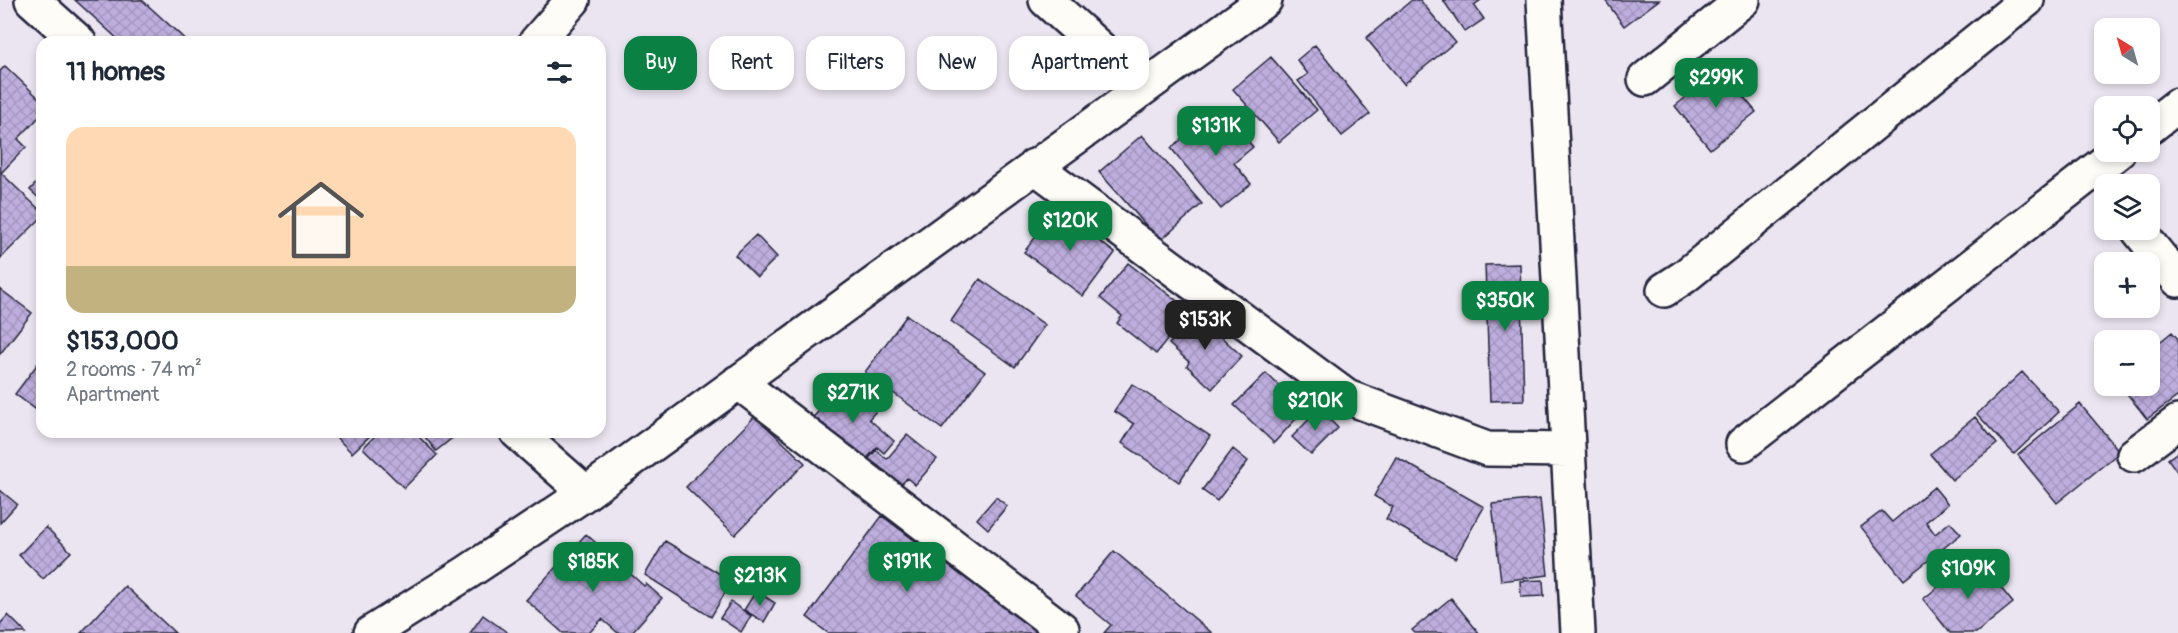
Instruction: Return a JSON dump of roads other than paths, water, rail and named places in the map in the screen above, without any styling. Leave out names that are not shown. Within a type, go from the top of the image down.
[{"type":"street","points":[[32,0],[72,36]]},
{"type":"street","points":[[541,36],[573,0]]},
{"type":"street","points":[[1046,0],[1086,36]]},
{"type":"street","points":[[1149,83],[1265,0]]},
{"type":"street","points":[[1544,0],[1578,633]]},
{"type":"street","points":[[1645,79],[1743,0]]},
{"type":"street","points":[[1664,290],[1684,277],[2026,0]]},
{"type":"street","points":[[371,633],[468,572],[586,493],[1139,90]]},
{"type":"street","points":[[2160,119],[2178,105]]},
{"type":"street","points":[[1034,166],[1347,397],[1487,449],[1568,450]]},
{"type":"street","points":[[1743,444],[2094,183]]},
{"type":"street","points":[[2146,240],[2178,280]]},
{"type":"street","points":[[738,382],[1062,629]]},
{"type":"street","points":[[2134,455],[2178,422]]},
{"type":"street","points":[[524,438],[586,493]]}]
